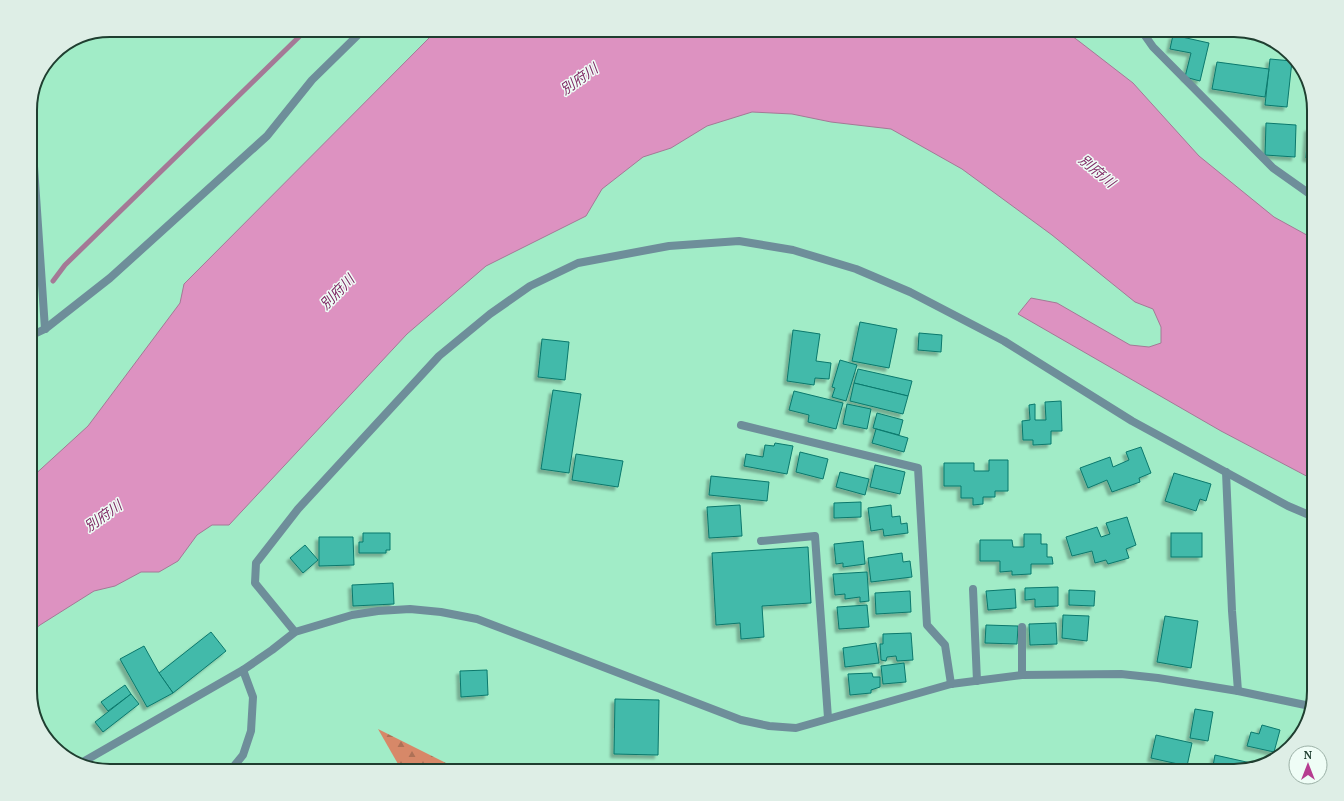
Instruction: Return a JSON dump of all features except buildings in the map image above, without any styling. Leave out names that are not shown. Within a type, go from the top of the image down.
[{"type":"street","points":[[37,333],[45,329],[110,278],[267,136],[312,80],[356,37]]},
{"type":"street","points":[[1146,37],[1153,47],[1273,168],[1307,192]]},
{"type":"street","points":[[37,211],[45,329]]},
{"type":"street","points":[[295,632],[255,583],[256,563],[298,509],[439,356],[490,314],[530,286],[578,263],[669,246],[739,241],[793,250],[856,269],[910,292],[1004,341],[1132,421],[1288,506],[1307,514]]},
{"type":"street","points":[[741,425],[918,468],[927,625],[945,645],[951,684]]},
{"type":"street","points":[[1226,472],[1232,611],[1238,691]]},
{"type":"street","points":[[761,540],[815,536],[828,718]]},
{"type":"street","points":[[972,589],[977,681]]},
{"type":"street","points":[[86,760],[243,670],[295,632],[352,615],[378,611],[410,609],[441,612],[477,620],[561,650],[741,720],[768,726],[796,728],[951,684],[1022,675],[1121,674],[1158,678],[1238,691],[1306,705]]},
{"type":"street","points":[[1022,627],[1022,675]]},
{"type":"street","points":[[236,764],[243,755],[251,731],[253,697],[243,670]]},
{"type":"green space","points":[[378,729],[448,764],[398,764]]},
{"type":"water","name":"別府川","points":[[430,37],[1073,37],[1133,83],[1199,156],[1274,217],[1307,235],[1307,476],[1221,431],[1018,314],[1031,298],[1057,303],[1130,345],[1149,347],[1161,343],[1161,327],[1153,309],[1135,302],[1052,235],[962,169],[891,129],[831,122],[792,114],[752,112],[707,126],[671,148],[643,157],[602,189],[586,216],[486,266],[407,334],[229,525],[212,525],[197,535],[178,561],[159,572],[141,572],[115,586],[94,591],[37,627],[37,473],[88,426],[180,303],[184,284]]},
{"type":"waterway","points":[[53,281],[65,265],[299,37]]}]
